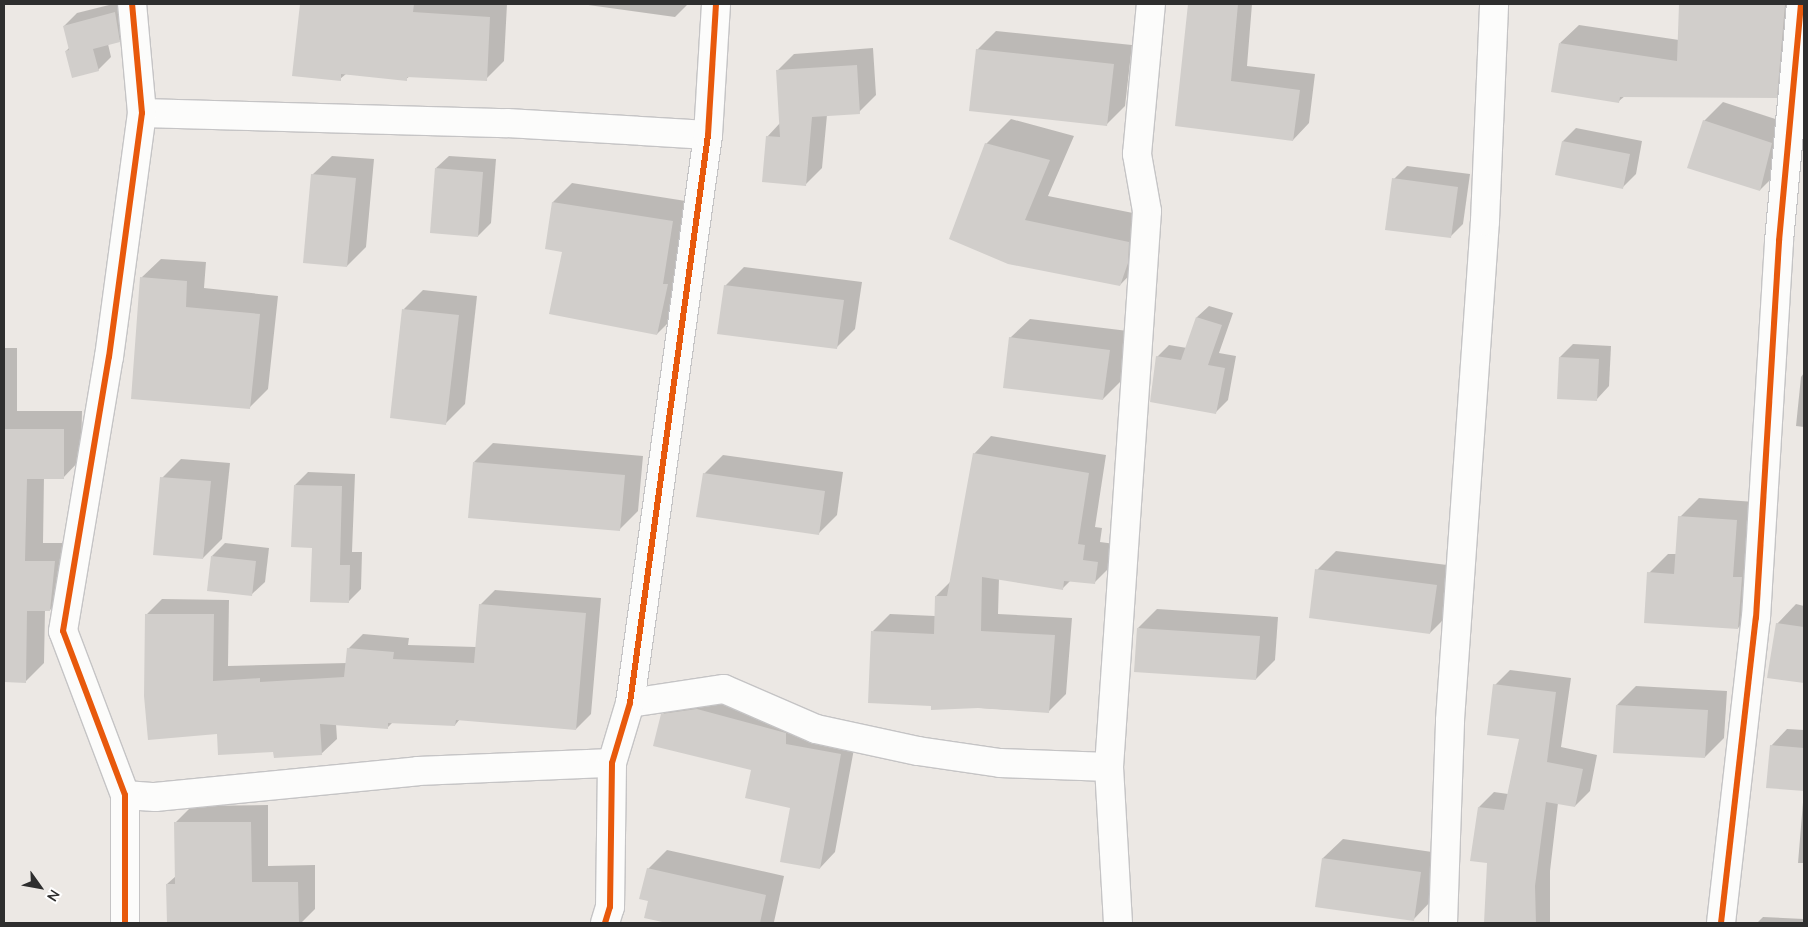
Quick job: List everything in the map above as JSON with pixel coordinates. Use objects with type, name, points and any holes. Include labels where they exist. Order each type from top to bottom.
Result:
[{"type":"street","points":[[125,923],[125,795],[64,631],[109,357],[142,113],[132,4]]},
{"type":"street","points":[[605,923],[610,907],[612,763],[630,702],[708,135],[716,4]]},
{"type":"street","points":[[1118,923],[1109,768],[1147,211],[1137,154],[1150,4]]},
{"type":"street","points":[[1443,923],[1450,720],[1485,221],[1494,4]]},
{"type":"street","points":[[1720,923],[1756,618],[1779,241],[1801,4]]},
{"type":"street","points":[[142,113],[507,123],[708,135]]},
{"type":"street","points":[[630,702],[724,689],[816,729],[918,751],[1000,763],[1109,768]]},
{"type":"street","points":[[125,795],[155,797],[418,770],[612,763]]},
{"type":"building","points":[[300,4],[414,4],[413,12],[490,17],[487,81],[407,77],[407,81],[341,74],[341,81],[292,76]]},
{"type":"building","points":[[1188,4],[1238,4],[1231,81],[1300,90],[1293,141],[1175,126]]},
{"type":"building","points":[[1679,4],[1785,4],[1777,98],[1620,97],[1619,103],[1551,92],[1559,43],[1677,61]]},
{"type":"building","points":[[115,12],[120,42],[93,49],[99,71],[72,78],[65,51],[69,50],[63,26]]},
{"type":"building","points":[[976,49],[1114,64],[1107,126],[969,111]]},
{"type":"building","points":[[857,65],[860,114],[812,117],[806,186],[762,182],[766,136],[780,137],[776,70]]},
{"type":"building","points":[[1703,120],[1772,143],[1760,191],[1687,168]]},
{"type":"building","points":[[1562,141],[1630,154],[1623,189],[1555,175]]},
{"type":"building","points":[[985,143],[1050,160],[1025,220],[1129,242],[1128,263],[1120,286],[1008,264],[949,239]]},
{"type":"building","points":[[435,168],[483,172],[478,237],[430,233]]},
{"type":"building","points":[[311,174],[356,178],[347,267],[303,263]]},
{"type":"building","points":[[1392,178],[1458,187],[1451,238],[1385,230]]},
{"type":"building","points":[[552,202],[673,221],[663,284],[668,284],[657,335],[549,314],[562,252],[545,249]]},
{"type":"building","points":[[140,277],[187,281],[186,307],[260,314],[250,409],[131,399]]},
{"type":"building","points":[[724,285],[844,300],[837,349],[717,334]]},
{"type":"building","points":[[402,309],[459,315],[446,425],[390,418]]},
{"type":"building","points":[[1196,317],[1222,325],[1208,365],[1225,368],[1216,414],[1150,402],[1156,356],[1181,360]]},
{"type":"building","points":[[1009,337],[1110,350],[1103,400],[1003,388]]},
{"type":"building","points":[[1559,357],[1599,359],[1597,401],[1557,399]]},
{"type":"building","points":[[4,429],[64,429],[64,479],[27,479],[25,561],[55,561],[50,611],[27,611],[26,683],[4,682]]},
{"type":"building","points":[[973,453],[1089,473],[1078,544],[1085,545],[1083,560],[1098,562],[1095,584],[1064,581],[1063,590],[982,577],[981,631],[1055,635],[1049,713],[978,708],[931,710],[931,706],[868,703],[871,631],[934,634],[935,596],[947,596]]},
{"type":"building","points":[[473,462],[625,475],[620,531],[468,518]]},
{"type":"building","points":[[703,473],[825,491],[819,535],[696,517]]},
{"type":"building","points":[[160,477],[211,481],[203,559],[153,555]]},
{"type":"building","points":[[294,485],[342,486],[340,565],[350,565],[349,603],[310,602],[312,548],[291,547]]},
{"type":"building","points":[[1678,516],[1737,520],[1733,577],[1742,577],[1738,629],[1644,623],[1647,572],[1674,574]]},
{"type":"building","points":[[211,556],[256,561],[252,596],[207,591]]},
{"type":"building","points":[[1315,569],[1437,585],[1430,634],[1309,618]]},
{"type":"building","points":[[479,604],[586,613],[576,730],[456,720],[455,726],[388,723],[388,729],[320,724],[322,755],[274,758],[273,752],[218,755],[217,734],[148,740],[144,696],[145,614],[214,614],[213,681],[260,678],[260,682],[344,677],[347,648],[394,652],[393,659],[474,663]]},
{"type":"building","points":[[1776,623],[1804,627],[1804,683],[1767,678]]},
{"type":"building","points":[[1137,628],[1260,636],[1256,680],[1134,672]]},
{"type":"building","points":[[1493,684],[1556,692],[1547,762],[1583,769],[1575,807],[1546,802],[1535,886],[1536,923],[1484,923],[1487,863],[1470,861],[1478,807],[1504,810],[1519,739],[1487,735]]},
{"type":"building","points":[[1616,705],[1708,710],[1705,758],[1613,753]]},
{"type":"building","points":[[697,709],[786,733],[786,744],[841,754],[820,869],[780,862],[790,808],[745,798],[751,770],[653,746],[661,714]]},
{"type":"building","points":[[1770,745],[1804,748],[1804,791],[1766,788]]},
{"type":"building","points":[[174,822],[251,822],[252,882],[298,882],[299,923],[167,923],[166,884],[175,884]]},
{"type":"building","points":[[1322,858],[1421,872],[1414,921],[1315,907]]},
{"type":"building","points":[[647,868],[766,895],[760,923],[667,923],[644,918],[648,901],[639,899]]},
{"type":"cycle path","points":[[125,923],[125,795],[63,631],[109,357],[142,113],[132,4]]},
{"type":"cycle path","points":[[605,923],[610,907],[612,763],[630,703],[708,135],[716,4]]},
{"type":"cycle path","points":[[1721,923],[1756,618],[1779,241],[1801,4]]}]
